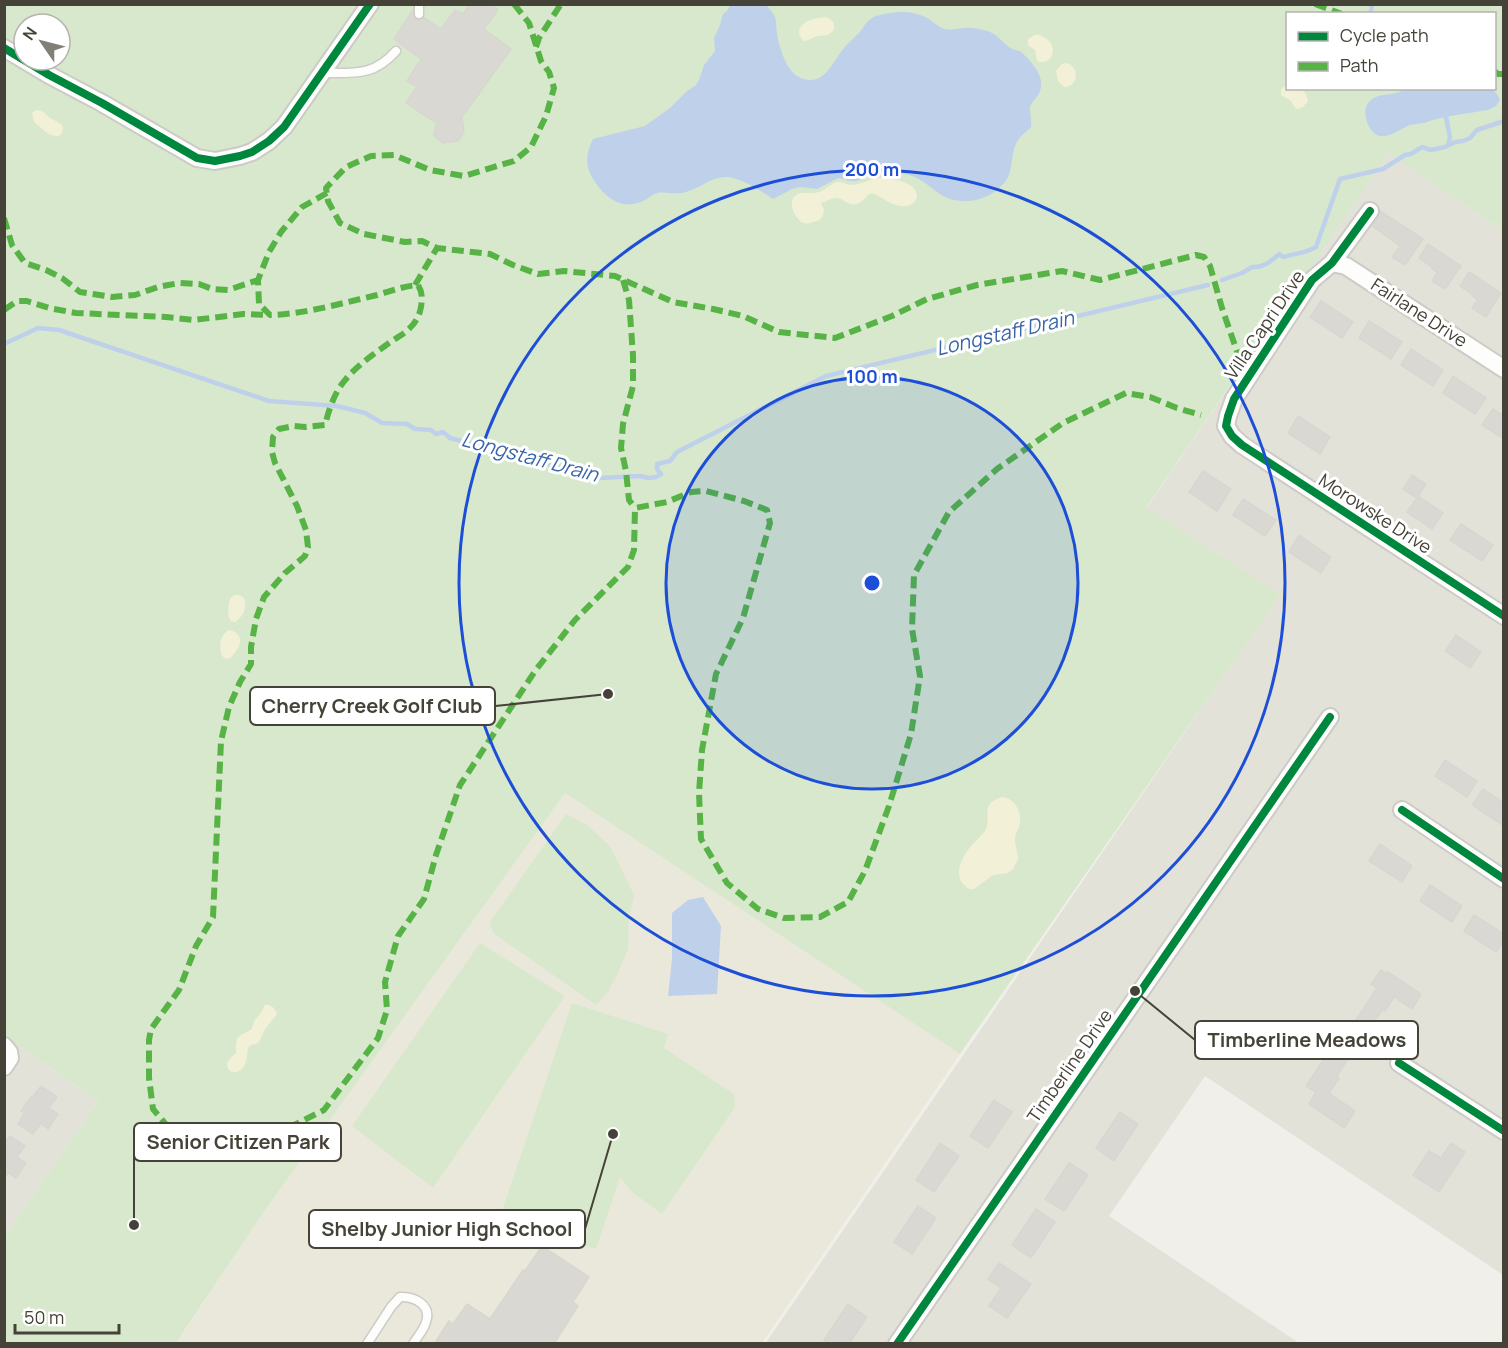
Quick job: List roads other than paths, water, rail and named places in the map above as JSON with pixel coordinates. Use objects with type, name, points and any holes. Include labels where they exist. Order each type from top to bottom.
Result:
[{"type":"street","points":[[4,48],[188,154],[215,161],[252,152],[276,135],[291,118],[370,4]]},
{"type":"street","name":"Villa Capri Drive","points":[[1232,436],[1226,426],[1234,399],[1312,280],[1332,263],[1370,211]]},
{"type":"street","name":"Fairlane Drive","points":[[1332,263],[1346,266],[1503,369]]},
{"type":"street","name":"Morowske Drive","points":[[1232,436],[1242,445],[1503,616]]},
{"type":"street","name":"Timberline Drive","points":[[897,1344],[1330,717]]},
{"type":"street","points":[[1402,810],[1503,879]]},
{"type":"street","points":[[1399,1063],[1503,1131]]},
{"type":"lane","points":[[419,4],[419,14]]},
{"type":"lane","points":[[323,73],[352,73],[374,69],[384,64],[396,51]]},
{"type":"lane","points":[[367,1344],[391,1307],[400,1297],[408,1296],[420,1301],[427,1311],[427,1322],[413,1344]]},
{"type":"water","points":[[765,4],[775,17],[779,45],[787,64],[794,74],[808,80],[815,80],[826,73],[844,48],[871,19],[894,12],[919,14],[945,29],[970,28],[987,31],[1011,48],[1020,51],[1036,69],[1041,85],[1030,108],[1031,127],[1016,144],[1007,179],[991,194],[966,201],[949,199],[918,178],[901,173],[880,173],[854,181],[838,178],[817,189],[800,187],[773,199],[745,182],[722,177],[685,192],[657,193],[637,203],[623,204],[611,199],[595,182],[589,171],[587,156],[593,139],[645,126],[671,107],[699,80],[704,65],[715,51],[714,38],[723,14],[730,5]]},
{"type":"water","points":[[1403,90],[1493,90],[1500,100],[1496,106],[1488,110],[1410,125],[1387,136],[1376,135],[1370,128],[1365,114],[1367,105],[1375,97]]},
{"type":"water","points":[[703,897],[721,926],[717,994],[668,996],[672,959],[672,913],[688,900]]},
{"type":"waterway","points":[[1371,12],[1372,4]]},
{"type":"waterway","points":[[1446,117],[1450,137],[1448,145]]},
{"type":"waterway","name":"Longstaff Drain","points":[[1222,280],[1252,267],[1263,265],[1279,254],[1284,257],[1316,247],[1340,179],[1383,169],[1422,147],[1431,150],[1463,141],[1470,138],[1477,130],[1504,121]]},
{"type":"waterway","name":"Longstaff Drain","points":[[4,344],[38,328],[59,330],[269,401],[337,406],[365,413],[382,423],[407,424],[415,429],[431,430],[436,434],[443,432],[450,438],[600,478],[640,476],[648,478],[661,474],[657,469],[657,464],[670,461],[677,452],[826,376],[1208,285]]},
{"type":"place","name":"Cherry Creek Golf Club","points":[[608,694]]},
{"type":"place","name":"Timberline Meadows","points":[[1135,991]]},
{"type":"place","name":"Shelby Junior High School","points":[[613,1134]]},
{"type":"place","name":"Senior Citizen Park","points":[[134,1225]]}]
